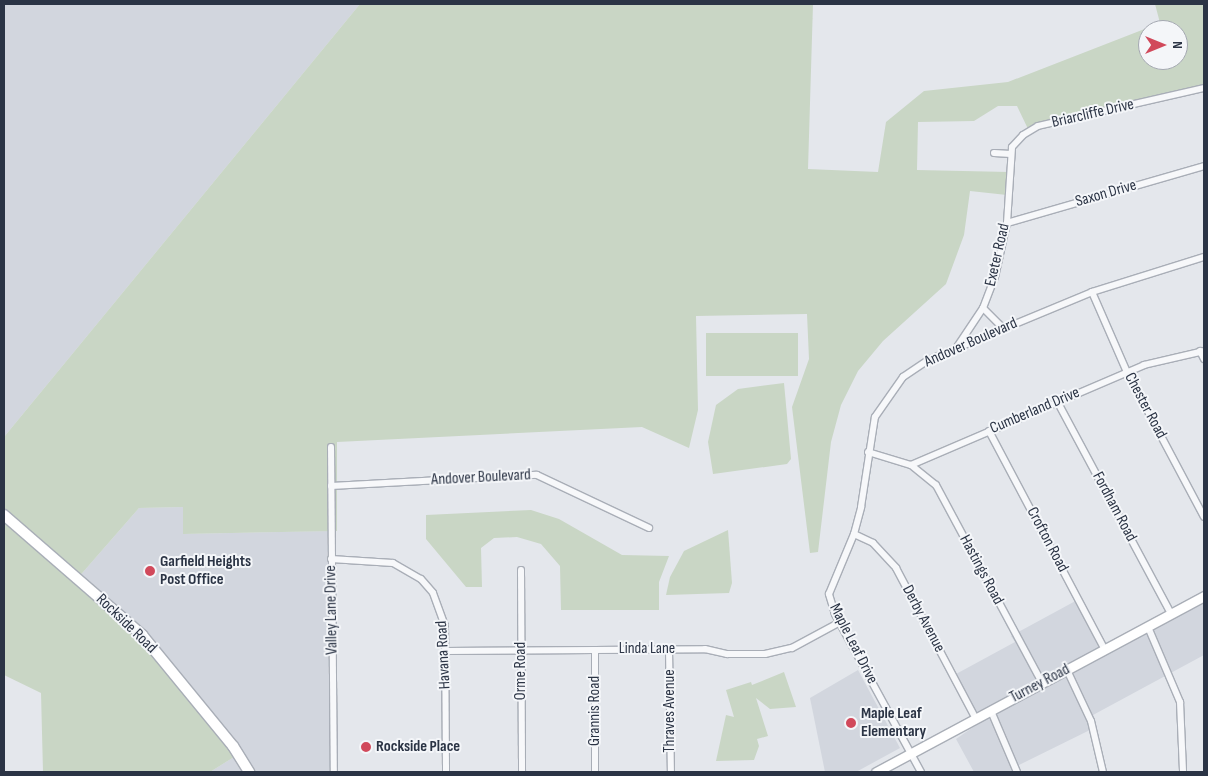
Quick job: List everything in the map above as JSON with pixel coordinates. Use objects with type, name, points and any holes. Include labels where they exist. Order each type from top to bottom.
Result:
[{"type":"main road","name":"Rockside Road","points":[[4,515],[142,635],[233,746],[249,772]]},
{"type":"main road","name":"Turney Road","points":[[876,772],[1204,596]]},
{"type":"street","name":"Briarcliffe Drive","points":[[1010,154],[1012,147],[1023,135],[1038,126],[1204,88]]},
{"type":"street","points":[[994,153],[1010,154]]},
{"type":"street","name":"Exeter Road","points":[[957,347],[983,308],[995,277],[1007,223],[1010,154]]},
{"type":"street","name":"Saxon Drive","points":[[1007,223],[1204,166]]},
{"type":"street","name":"Andover Boulevard","points":[[829,594],[854,534],[875,418],[903,377],[928,360],[1092,292],[1204,257]]},
{"type":"street","name":"Chester Road","points":[[1092,292],[1127,372],[1204,517]]},
{"type":"street","points":[[983,308],[1002,328]]},
{"type":"street","points":[[1202,351],[1204,359]]},
{"type":"street","name":"Cumberland Drive","points":[[912,465],[1127,372],[1172,356],[1202,351]]},
{"type":"street","name":"Fordham Road","points":[[1058,401],[1171,614]]},
{"type":"street","name":"Crofton Road","points":[[989,431],[1105,650]]},
{"type":"street","name":"Valley Lane Drive","points":[[331,448],[334,772]]},
{"type":"street","points":[[868,452],[912,465]]},
{"type":"street","name":"Hastings Road","points":[[912,465],[936,485],[1042,683]]},
{"type":"street","name":"Andover Boulevard","points":[[331,486],[537,475],[648,528]]},
{"type":"street","name":"Derby Avenue","points":[[854,534],[873,543],[896,568],[976,719]]},
{"type":"street","name":"Havana Road","points":[[331,559],[394,563],[421,579],[440,608],[446,651],[446,772]]},
{"type":"street","name":"Orme Road","points":[[521,570],[522,772]]},
{"type":"street","name":"Maple Leaf Drive","points":[[829,594],[840,622],[921,772]]},
{"type":"street","name":"Linda Lane","points":[[446,651],[705,649],[727,654],[775,653],[792,648],[840,622]]},
{"type":"street","points":[[1148,627],[1180,702],[1183,772]]},
{"type":"street","name":"Thraves Avenue","points":[[670,649],[671,772]]},
{"type":"street","name":"Grannis Road","points":[[595,650],[595,772]]},
{"type":"street","points":[[1067,670],[1090,721],[1103,772]]},
{"type":"street","points":[[991,711],[1016,772]]},
{"type":"shaded area","points":[[4,4],[360,4],[4,437]]},
{"type":"shaded area","points":[[183,507],[183,534],[331,531],[336,772],[210,772],[234,757],[228,749],[232,746],[77,579],[139,508]]},
{"type":"shaded area","points":[[1204,592],[1204,655],[1093,715],[1096,727],[1019,765],[1019,772],[974,772],[956,739],[979,723],[956,674],[1015,642],[1011,636],[1081,598],[1107,645]]},
{"type":"shaded area","name":"Maple Leaf Elementary","points":[[858,670],[900,748],[856,772],[825,772],[810,698]]},
{"type":"green space","points":[[360,4],[813,4],[808,169],[878,172],[886,122],[924,91],[1008,82],[1138,32],[1138,70],[1188,70],[1188,20],[1159,20],[1155,4],[1204,4],[1204,88],[1029,131],[1017,106],[998,106],[974,121],[918,122],[917,170],[1009,172],[1007,195],[970,191],[964,235],[946,284],[883,341],[858,371],[841,405],[831,442],[818,552],[810,553],[792,407],[809,359],[807,314],[696,316],[698,410],[689,448],[642,427],[337,442],[337,531],[183,534],[183,507],[139,508],[77,579],[142,635],[182,684],[234,757],[210,772],[43,772],[41,693],[4,675],[4,437]]},
{"type":"green space","points":[[706,333],[798,333],[798,376],[706,376]]},
{"type":"green space","points":[[784,383],[791,459],[787,464],[713,474],[708,442],[716,405],[738,389]]},
{"type":"green space","points":[[531,510],[559,519],[622,555],[669,556],[659,582],[659,610],[561,610],[560,566],[541,544],[517,537],[494,538],[481,548],[482,587],[466,587],[426,539],[426,515]]},
{"type":"green space","points":[[728,530],[732,583],[729,593],[666,595],[670,577],[684,551]]},
{"type":"green space","points":[[784,672],[796,707],[770,709],[756,698],[768,736],[757,739],[759,746],[754,760],[716,761],[726,715],[734,717],[726,690],[751,682],[752,685]]},
{"type":"place","name":"Garfield Heights Post Office","points":[[150,571]]},
{"type":"place","name":"Maple Leaf Elementary","points":[[851,723]]},
{"type":"place","name":"Rockside Place","points":[[366,747]]}]
